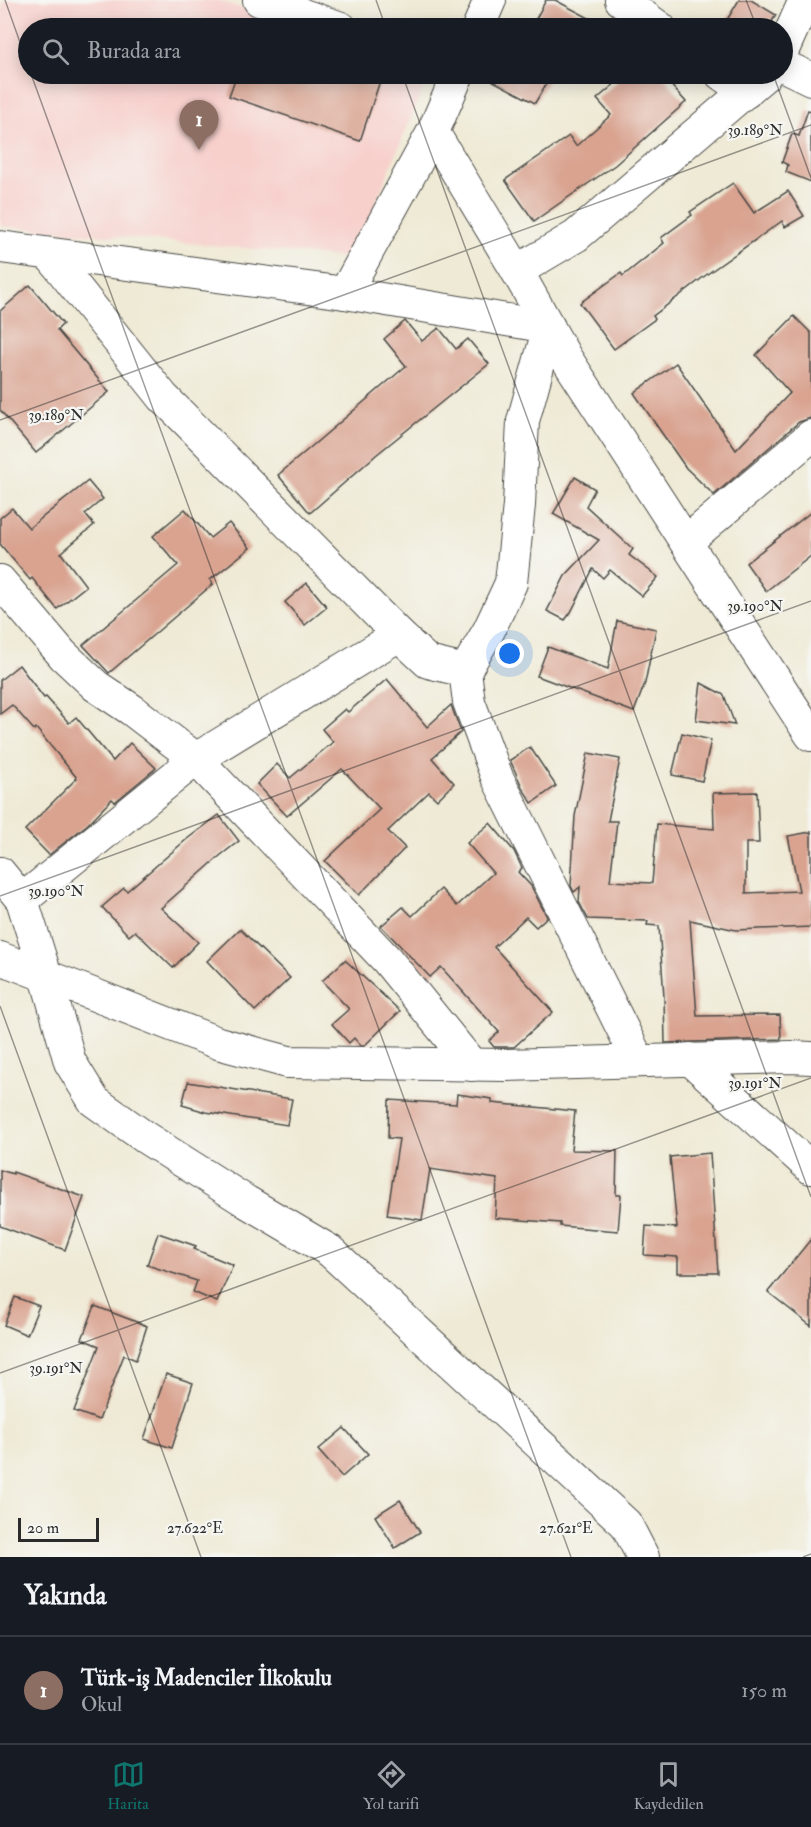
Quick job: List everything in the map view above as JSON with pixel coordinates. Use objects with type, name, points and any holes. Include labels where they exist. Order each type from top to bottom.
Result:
[{"type":"street","points":[[259,0],[312,18]]},
{"type":"street","points":[[482,18],[490,0]]},
{"type":"street","points":[[621,0],[646,18]]},
{"type":"street","points":[[793,28],[805,0]]},
{"type":"street","points":[[793,70],[811,79]]},
{"type":"street","points":[[345,293],[433,132],[454,84]]},
{"type":"street","points":[[517,271],[576,236],[755,84]]},
{"type":"street","points":[[433,132],[517,271],[566,358],[811,734]]},
{"type":"street","points":[[0,247],[345,293],[549,327]]},
{"type":"street","points":[[49,254],[164,398],[399,635],[428,662],[465,671]]},
{"type":"street","points":[[549,327],[523,422],[519,506],[511,583],[489,630],[465,671],[469,702],[497,777],[638,1060]]},
{"type":"street","points":[[686,542],[811,435]]},
{"type":"street","points":[[0,581],[63,655],[96,686],[132,710],[196,759],[387,960],[472,1065]]},
{"type":"street","points":[[22,900],[196,759],[399,635]]},
{"type":"street","points":[[0,873],[22,900],[70,1062],[94,1101],[226,1190],[330,1251],[626,1524],[643,1557]]},
{"type":"street","points":[[0,958],[218,1043],[288,1062],[472,1065],[811,1058]]},
{"type":"street","points":[[690,1059],[811,1168]]},
{"type":"shaded area","points":[[5,0],[217,0],[271,18],[18,18],[18,84],[425,84],[353,258],[0,226],[0,14]]},
{"type":"building","points":[[546,0],[555,0],[589,18],[536,18]]},
{"type":"building","points":[[739,0],[751,0],[776,15],[774,18],[728,18]]},
{"type":"building","points":[[233,84],[379,84],[360,141],[229,96]]},
{"type":"building","points":[[499,84],[546,84],[535,103]]},
{"type":"building","points":[[614,84],[670,84],[686,102],[615,165],[534,221],[505,180],[569,136],[576,146],[611,115],[597,99]]},
{"type":"building","points":[[808,110],[811,111],[811,182],[786,172],[788,165],[782,162],[792,134],[799,136]]},
{"type":"building","points":[[733,183],[754,213],[788,191],[804,216],[785,227],[782,221],[710,272],[653,316],[655,319],[614,349],[580,303],[621,273],[623,276],[664,243],[661,238],[692,215],[690,212]]},
{"type":"building","points":[[30,285],[63,324],[57,330],[109,392],[36,453],[0,410],[0,311]]},
{"type":"building","points":[[794,316],[811,333],[811,418],[799,422],[714,495],[686,468],[634,393],[676,363],[736,450],[790,393],[756,355]]},
{"type":"building","points":[[405,321],[422,341],[439,328],[456,349],[468,339],[489,364],[376,455],[310,513],[278,475],[406,366],[384,339]]},
{"type":"building","points":[[575,477],[595,489],[586,506],[633,549],[629,555],[658,577],[642,596],[610,570],[603,578],[593,569],[565,620],[547,611],[565,576],[599,540],[553,514]]},
{"type":"building","points":[[88,481],[103,499],[85,514],[94,525],[61,553],[86,586],[57,609],[0,544],[0,518],[12,508],[29,528]]},
{"type":"building","points":[[185,509],[210,538],[229,523],[250,548],[210,580],[213,584],[109,673],[83,645],[178,565],[153,536]]},
{"type":"building","points":[[811,512],[811,556],[766,591],[746,563]]},
{"type":"building","points":[[307,583],[327,607],[305,625],[285,602]]},
{"type":"building","points":[[617,621],[656,629],[645,683],[634,712],[537,676],[548,647],[608,669]]},
{"type":"building","points":[[19,665],[44,698],[46,697],[69,723],[76,717],[113,761],[130,743],[156,768],[115,802],[112,799],[88,824],[49,855],[25,830],[77,778],[36,728],[34,730],[12,705],[0,714],[0,680]]},
{"type":"building","points":[[387,679],[427,727],[451,705],[461,732],[432,758],[454,783],[437,800],[429,792],[388,831],[405,848],[359,895],[325,861],[380,809],[342,769],[287,816],[257,784],[277,764],[290,778],[333,742],[322,729],[345,709],[348,712]]},
{"type":"building","points":[[701,683],[724,695],[735,725],[696,720]]},
{"type":"building","points":[[682,733],[711,740],[702,781],[672,775]]},
{"type":"building","points":[[530,747],[556,786],[532,803],[510,760]]},
{"type":"building","points":[[588,753],[620,759],[608,821],[617,821],[610,881],[652,883],[657,824],[714,829],[713,793],[757,792],[759,843],[746,843],[746,893],[799,891],[788,836],[811,832],[811,927],[736,930],[690,920],[697,1016],[780,1015],[781,1039],[665,1043],[659,926],[647,925],[648,921],[588,919],[579,902],[580,887],[574,892],[571,886],[575,816]]},
{"type":"building","points":[[219,815],[239,841],[161,908],[198,942],[173,968],[135,931],[129,936],[102,907],[124,888],[127,891],[187,839]]},
{"type":"building","points":[[490,823],[514,851],[522,868],[518,872],[531,886],[547,917],[536,927],[526,917],[494,947],[553,1012],[514,1047],[494,1047],[489,1041],[499,1032],[441,967],[430,977],[381,926],[403,907],[412,916],[441,889],[457,906],[493,873],[467,843]]},
{"type":"building","points":[[240,929],[290,978],[255,1011],[207,961]]},
{"type":"building","points":[[345,960],[400,1011],[365,1045],[360,1045],[354,1038],[349,1043],[332,1024],[349,1009],[322,981]]},
{"type":"building","points":[[188,1082],[292,1099],[287,1125],[206,1112],[182,1105]]},
{"type":"building","points":[[457,1094],[492,1099],[492,1103],[575,1111],[571,1150],[617,1151],[616,1195],[621,1195],[618,1231],[560,1226],[560,1223],[495,1218],[497,1179],[430,1169],[422,1220],[387,1215],[399,1139],[388,1138],[389,1100],[456,1104]]},
{"type":"building","points":[[710,1153],[718,1273],[678,1273],[678,1257],[644,1255],[646,1226],[677,1228],[670,1157]]},
{"type":"building","points":[[0,1170],[13,1174],[13,1172],[84,1197],[65,1250],[0,1226]]},
{"type":"building","points":[[158,1233],[196,1246],[194,1249],[233,1265],[217,1302],[193,1292],[197,1281],[147,1265]]},
{"type":"building","points":[[811,1239],[811,1326],[768,1292]]},
{"type":"building","points":[[15,1297],[39,1306],[27,1335],[4,1325]]},
{"type":"building","points":[[95,1306],[147,1326],[136,1360],[124,1355],[99,1420],[74,1411],[99,1346],[82,1339]]},
{"type":"building","points":[[166,1374],[193,1383],[172,1448],[144,1439]]},
{"type":"building","points":[[344,1428],[368,1454],[342,1477],[318,1450]]},
{"type":"building","points":[[400,1500],[420,1532],[395,1548],[375,1516]]},
{"type":"place","name":"Türk-iş Madenciler İlkokulu","points":[[199,150]]}]
